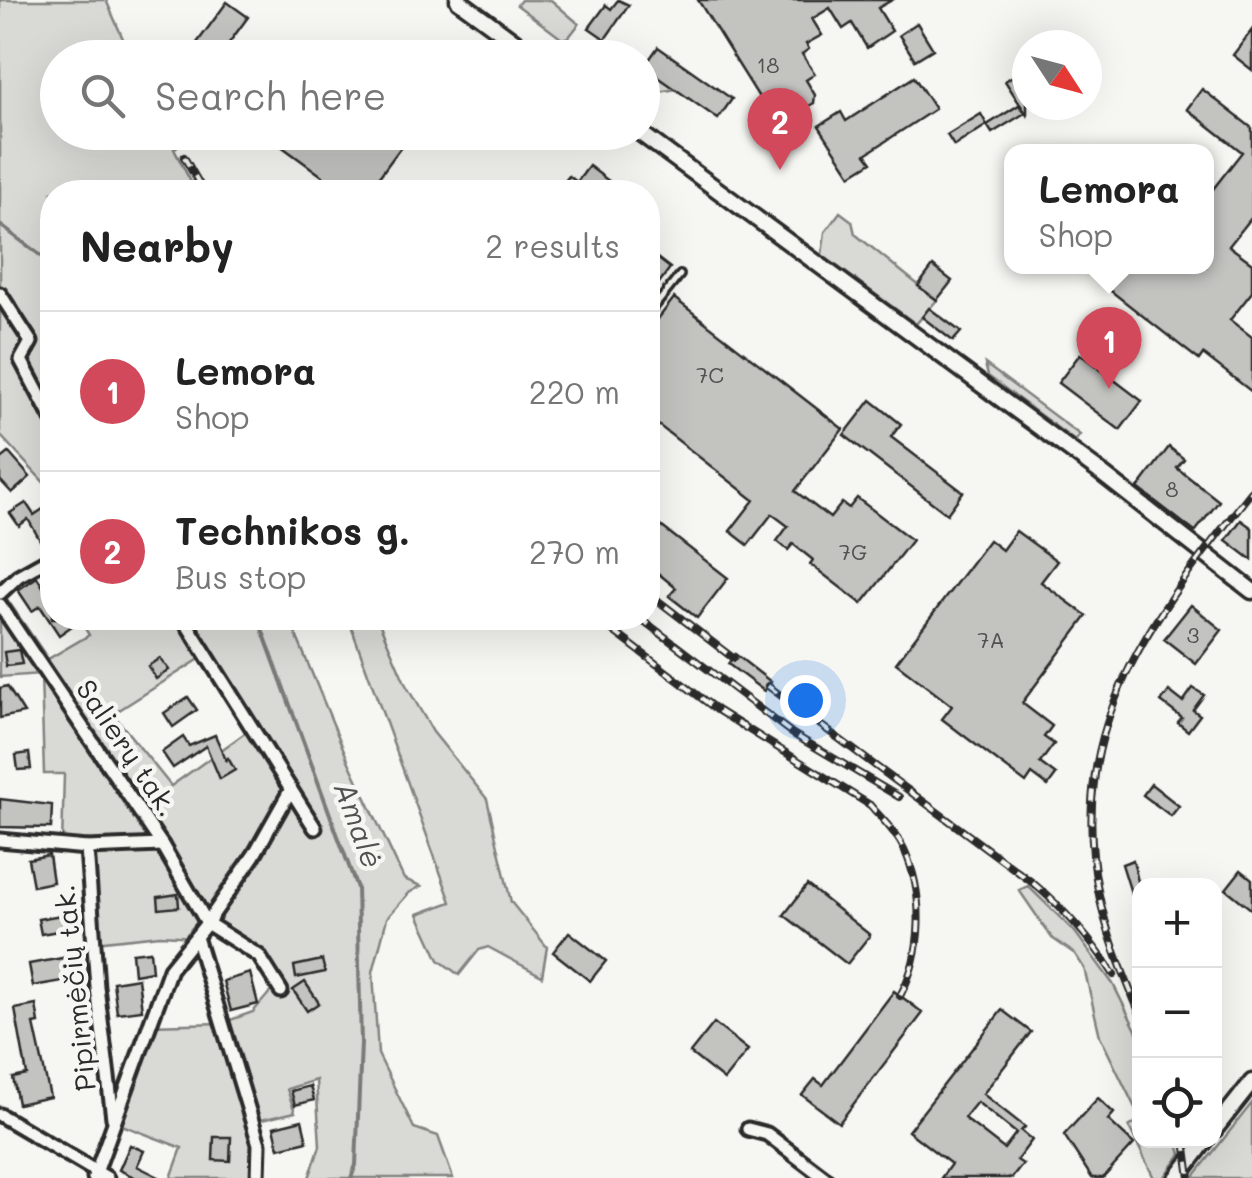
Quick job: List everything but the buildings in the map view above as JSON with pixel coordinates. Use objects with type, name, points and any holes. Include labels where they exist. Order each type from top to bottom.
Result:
[{"type":"street","points":[[458,0],[512,40]]},
{"type":"street","points":[[660,147],[1096,470],[1252,591]]},
{"type":"street","points":[[0,294],[31,342],[21,360],[40,396]]},
{"type":"street","points":[[0,592],[40,564]]},
{"type":"street","name":"Salierų tak.","points":[[0,605],[162,845],[207,923]]},
{"type":"street","points":[[189,630],[316,828]]},
{"type":"street","points":[[0,1116],[100,1176],[114,1122],[170,969],[254,855],[290,791]]},
{"type":"street","points":[[0,840],[87,848],[162,845]]},
{"type":"street","name":"Pipirmėčių tak.","points":[[87,848],[114,1122]]},
{"type":"street","points":[[207,923],[259,956],[281,990]]},
{"type":"street","points":[[196,937],[259,1144],[258,1178]]},
{"type":"street","points":[[1222,1120],[1252,1082]]},
{"type":"street","points":[[748,1129],[767,1134],[824,1178]]},
{"type":"street","points":[[1176,1178],[1200,1148]]},
{"type":"lane","points":[[660,300],[680,275]]},
{"type":"shaded area","points":[[0,0],[106,0],[124,40],[40,40],[40,150],[175,150],[190,180],[40,180],[40,478],[0,435]]},
{"type":"shaded area","points":[[521,0],[551,0],[579,24],[569,37],[562,39],[517,5]]},
{"type":"shaded area","points":[[660,78],[676,89],[660,92]]},
{"type":"shaded area","points":[[840,212],[852,221],[855,234],[937,300],[916,324],[822,255],[825,232]]},
{"type":"shaded area","points":[[985,364],[1080,435],[1075,441],[988,376]]},
{"type":"shaded area","points":[[0,596],[7,599],[48,659],[89,635],[86,630],[294,630],[348,760],[404,879],[421,886],[409,893],[387,918],[373,972],[378,1054],[414,1128],[438,1136],[453,1178],[309,1178],[320,1146],[316,1080],[287,1089],[295,1112],[253,1122],[258,1178],[171,1178],[182,1148],[114,1122],[150,1025],[222,1023],[253,1012],[277,984],[259,956],[207,923],[196,937],[160,935],[94,942],[87,849],[62,846],[64,774],[44,774],[41,674],[0,677]],"holes":[[[206,655],[252,728],[171,786],[113,714]]]},
{"type":"shaded area","points":[[352,630],[382,630],[406,685],[433,732],[487,799],[511,902],[547,947],[542,976],[488,947],[479,950],[459,975],[439,960],[418,914],[451,902]]},
{"type":"shaded area","points":[[1028,886],[1075,932],[1113,984],[1132,1022],[1132,1102],[1100,1036],[1084,968],[1075,954],[1052,938],[1019,890]]},
{"type":"shaded area","points":[[1252,1103],[1252,1178],[1196,1178],[1216,1148],[1222,1148],[1222,1141]]},
{"type":"shaded area","points":[[1139,1148],[1179,1148],[1181,1154],[1164,1178],[1154,1178]]},
{"type":"waterway","name":"Amalė","points":[[0,225],[40,255]]},
{"type":"waterway","name":"Amalė","points":[[262,630],[357,888],[361,1043],[356,1165],[351,1178]]},
{"type":"railway","points":[[184,157],[197,180]]},
{"type":"railway","points":[[1132,995],[1110,937],[1098,890],[1091,830],[1095,774],[1107,723],[1152,627],[1252,491]]},
{"type":"railway","points":[[660,602],[733,658]]},
{"type":"railway","points":[[612,630],[717,710],[870,805],[893,831],[911,867],[918,904],[917,943],[900,996]]},
{"type":"railway","points":[[656,630],[793,734],[899,797]]},
{"type":"railway","points":[[768,686],[1033,883],[1077,926],[1114,975]]},
{"type":"railway","points":[[1186,1148],[1190,1178]]},
{"type":"place","name":"Technikos g.","points":[[780,170]]},
{"type":"place","name":"Lemora","points":[[1109,389]]}]
